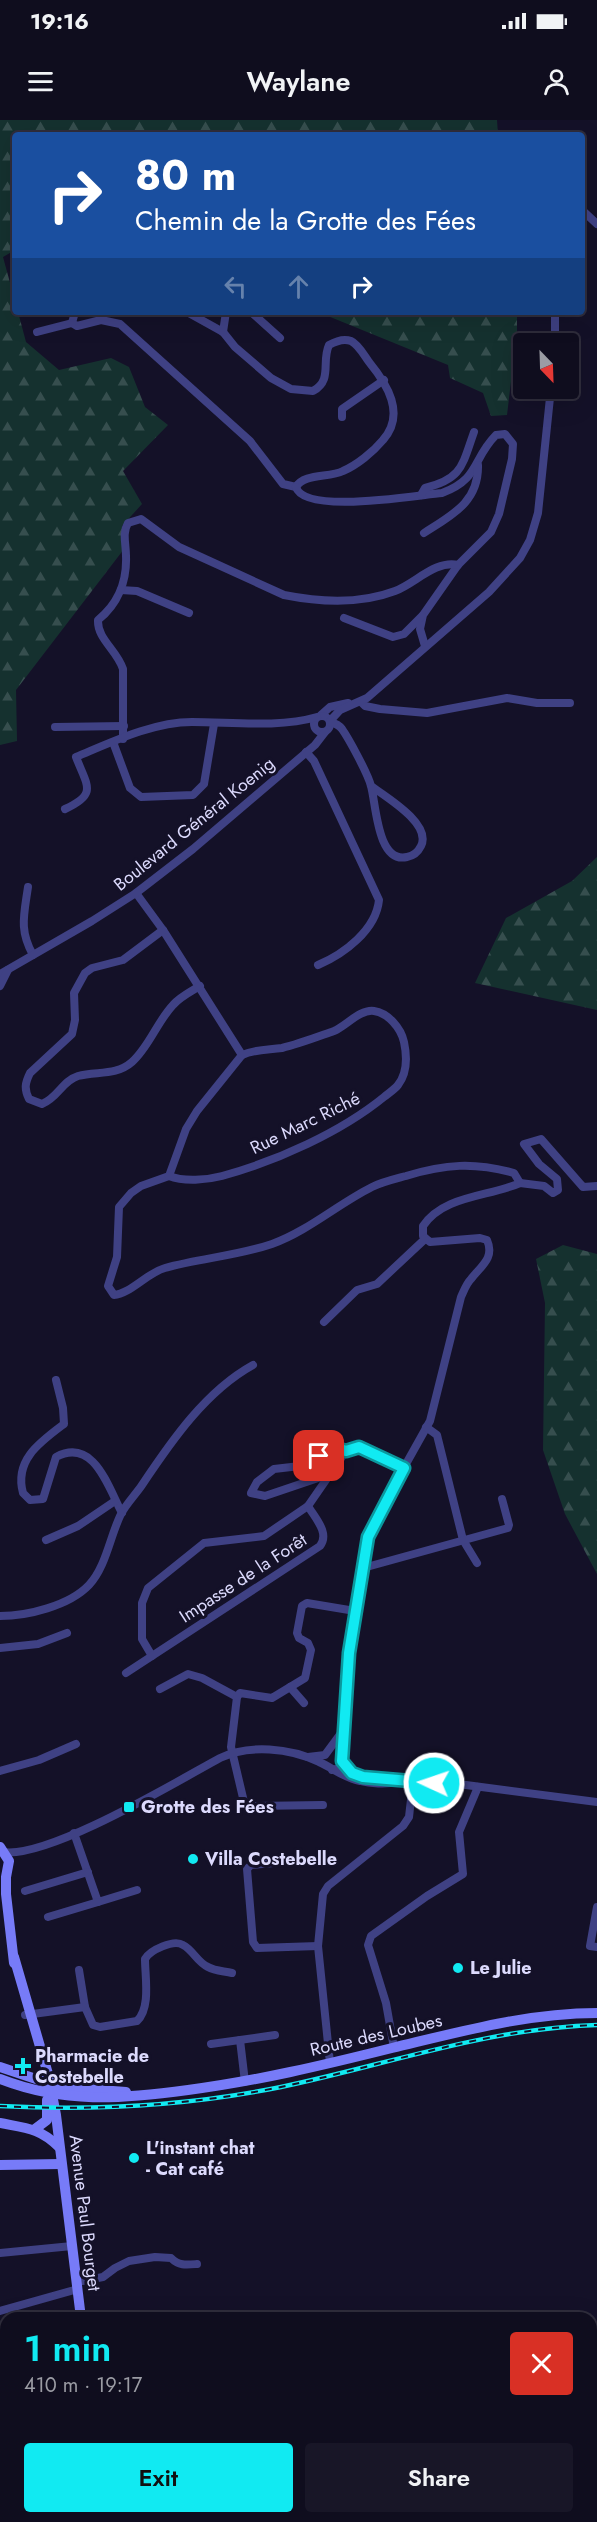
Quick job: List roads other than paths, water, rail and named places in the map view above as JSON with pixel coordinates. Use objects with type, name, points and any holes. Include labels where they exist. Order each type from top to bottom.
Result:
[{"type":"main road","points":[[1,1850],[7,1856],[6,1894],[16,1979],[48,2088]]},
{"type":"main road","points":[[0,1883],[6,1894]]},
{"type":"main road","name":"Route des Loubes","points":[[48,2088],[66,2097],[108,2099],[162,2094],[245,2082],[513,2020],[597,2013]]},
{"type":"main road","points":[[28,2015],[40,2068],[48,2088]]},
{"type":"main road","points":[[0,2067],[48,2088]]},
{"type":"main road","points":[[24,2076],[40,2068]]},
{"type":"main road","points":[[0,2079],[48,2088]]},
{"type":"main road","name":"Route des Loubes","points":[[48,2088],[162,2094]]},
{"type":"main road","name":"Avenue Paul Bourget","points":[[48,2088],[56,2113],[80,2312]]},
{"type":"main road","name":"Avenue Paul Bourget","points":[[35,2129],[44,2125],[48,2116],[48,2088]]},
{"type":"main road","name":"Avenue Paul Bourget","points":[[56,2113],[59,2101],[66,2097]]},
{"type":"main road","points":[[0,2123],[35,2129],[49,2137],[59,2147]]},
{"type":"main road","points":[[0,2165],[61,2164]]},
{"type":"street","points":[[585,213],[597,224]]},
{"type":"street","points":[[72,323],[74,315]]},
{"type":"street","points":[[192,315],[223,332],[246,358],[271,378],[291,389],[313,391],[323,383],[326,378],[326,352],[329,345],[345,339],[354,342],[384,380],[390,394],[394,415],[392,428],[383,441],[343,471],[303,480],[296,487]]},
{"type":"street","points":[[223,332],[226,315]]},
{"type":"street","points":[[254,315],[280,338]]},
{"type":"street","points":[[555,315],[555,333]]},
{"type":"street","points":[[37,332],[72,323],[77,326],[110,320],[120,324],[250,441],[283,484],[296,487]]},
{"type":"street","points":[[342,417],[342,409],[384,380]]},
{"type":"street","points":[[330,721],[336,713],[358,702],[509,572],[530,540],[538,513],[550,399]]},
{"type":"street","points":[[421,495],[425,488],[446,483],[458,472],[474,432]]},
{"type":"street","points":[[296,487],[300,495],[311,500],[334,503],[442,493],[459,487],[470,477],[496,435],[505,434],[513,444],[512,459],[499,514],[491,532],[458,566],[423,615],[404,634],[393,637],[344,618]]},
{"type":"street","points":[[424,533],[469,499],[478,482],[478,464]]},
{"type":"street","points":[[123,739],[123,669],[120,659],[100,635],[98,620],[108,612],[121,590],[126,559],[124,530],[128,523],[141,519],[179,547],[285,595],[298,598],[331,600],[374,597],[411,584],[437,567],[450,564],[458,566]]},
{"type":"street","points":[[121,590],[137,591],[189,613]]},
{"type":"street","points":[[423,615],[421,634],[425,646]]},
{"type":"street","points":[[321,730],[314,722],[319,716],[330,707],[346,703],[358,702],[380,709],[427,713],[507,698],[537,703],[570,703]]},
{"type":"street","points":[[65,809],[82,801],[88,794],[87,784],[76,757],[113,742],[162,726],[190,722],[214,724],[300,720],[319,716],[339,726],[345,735],[371,786],[374,809],[386,844],[394,856],[404,858],[414,855],[422,846],[423,837],[417,824],[371,786]]},
{"type":"street","points":[[300,720],[321,730],[340,731],[345,735]]},
{"type":"street","name":"Boulevard Général Koenig","points":[[0,974],[136,893],[193,849],[308,750],[330,721]]},
{"type":"street","points":[[113,742],[130,788],[141,797],[193,795],[204,784],[214,724]]},
{"type":"street","points":[[55,727],[124,726]]},
{"type":"street","points":[[308,750],[379,900],[378,909],[361,936],[339,956],[318,965]]},
{"type":"street","points":[[28,888],[22,928],[26,943],[33,955]]},
{"type":"street","points":[[136,893],[200,986],[242,1055],[197,1111],[186,1129],[169,1176],[141,1186],[131,1193],[119,1207],[117,1257],[108,1286],[114,1294],[125,1292],[147,1276],[165,1268],[231,1256],[274,1243],[372,1187],[425,1170],[448,1165],[475,1166],[514,1173],[520,1183]]},
{"type":"street","points":[[163,930],[123,960],[92,968],[85,973],[74,993],[75,1020],[72,1034],[30,1073],[25,1082],[25,1091],[29,1099],[42,1104],[55,1098],[61,1089],[78,1076],[109,1073],[130,1064],[172,1006],[200,986]]},
{"type":"street","points":[[0,986],[9,969]]},
{"type":"street","name":"Rue Marc Riché","points":[[169,1176],[179,1180],[220,1177],[274,1159],[361,1116],[399,1085],[408,1057],[403,1037],[394,1023],[386,1016],[373,1011],[364,1012],[336,1030],[280,1048],[253,1050],[242,1055]]},
{"type":"street","points":[[332,1770],[339,1768],[341,1759],[355,1611],[368,1537],[426,1427],[461,1297],[469,1281],[489,1258],[491,1248],[487,1240],[480,1238],[430,1242],[425,1239],[422,1232],[423,1226],[442,1210],[472,1196],[520,1183],[544,1186],[553,1193],[558,1190],[557,1179],[539,1164],[524,1144],[541,1138],[583,1187],[597,1186]]},
{"type":"street","points":[[324,1322],[357,1290],[377,1284],[425,1239]]},
{"type":"street","points":[[0,1616],[33,1613],[68,1599],[89,1585],[103,1560],[122,1513],[177,1435],[222,1386],[235,1375],[253,1365]]},
{"type":"street","points":[[56,1380],[63,1408],[64,1424],[25,1459],[21,1468],[23,1493],[30,1500],[43,1499],[56,1457],[66,1452],[75,1452],[95,1462],[122,1513]]},
{"type":"street","points":[[426,1427],[438,1438],[463,1540],[477,1563]]},
{"type":"street","points":[[332,1473],[265,1496],[255,1496],[251,1493],[257,1482],[274,1469],[300,1466],[334,1447],[346,1451],[359,1447],[404,1468]]},
{"type":"street","name":"Impasse de la Forêt","points":[[126,1673],[320,1546],[325,1540],[325,1534],[308,1506],[346,1451]]},
{"type":"street","points":[[363,1568],[508,1528],[502,1500]]},
{"type":"street","points":[[46,1540],[78,1526],[115,1501]]},
{"type":"street","points":[[152,1656],[142,1639],[142,1603],[148,1588],[204,1543],[264,1536],[308,1506]]},
{"type":"street","points":[[323,1805],[248,1806],[244,1802],[232,1752],[237,1697],[240,1693],[272,1698],[305,1678],[311,1650],[308,1643],[299,1638],[297,1633],[302,1606],[307,1603],[355,1611]]},
{"type":"street","points":[[0,1648],[38,1644],[67,1633]]},
{"type":"street","points":[[160,1689],[188,1674],[202,1678],[237,1697]]},
{"type":"street","points":[[290,1687],[304,1703]]},
{"type":"street","points":[[324,1764],[327,1753],[343,1731]]},
{"type":"street","points":[[0,1772],[39,1760],[76,1744]]},
{"type":"street","points":[[1,1850],[14,1853],[32,1849],[105,1820],[232,1752],[267,1749],[308,1757],[351,1779],[367,1783],[413,1782],[478,1787],[597,1802]]},
{"type":"street","points":[[308,1757],[337,1752],[352,1773],[363,1777],[402,1782]]},
{"type":"street","points":[[330,2063],[318,1946],[323,1894],[328,1886],[403,1826],[409,1817],[413,1782]]},
{"type":"street","points":[[394,2048],[386,2003],[368,1945],[371,1936],[427,1896],[463,1874],[459,1832],[478,1787]]},
{"type":"street","points":[[74,1833],[98,1902]]},
{"type":"street","points":[[5,1870],[32,1849]]},
{"type":"street","points":[[285,1862],[251,1865],[247,1869],[253,1942],[257,1948],[318,1946]]},
{"type":"street","points":[[25,1891],[88,1872]]},
{"type":"street","points":[[48,1917],[137,1890]]},
{"type":"street","points":[[597,1907],[590,1946],[597,1947]]},
{"type":"street","points":[[79,1970],[85,2007],[93,2025],[100,2027],[137,2021],[145,2010],[145,1959],[154,1949],[178,1943],[184,1945],[197,1960],[209,1968],[232,1973]]},
{"type":"street","points":[[28,2015],[85,2007]]},
{"type":"street","points":[[211,2044],[275,2035]]},
{"type":"street","points":[[240,2040],[245,2082]]},
{"type":"street","points":[[0,2253],[72,2246]]},
{"type":"street","points":[[0,2311],[103,2277],[129,2261],[155,2257],[171,2258],[183,2265],[197,2264]]},
{"type":"railway","points":[[0,2106],[71,2108],[141,2106],[211,2099],[281,2087],[477,2040],[517,2033],[597,2025]]},
{"type":"place","name":"Grotte des Fées","points":[[129,1807]]},
{"type":"place","name":"Villa Costebelle","points":[[193,1859]]},
{"type":"place","name":"Le Julie","points":[[458,1968]]},
{"type":"place","name":"Pharmacie de Costebelle","points":[[23,2066]]},
{"type":"place","name":"L'instant chat - Cat café","points":[[134,2158]]}]
